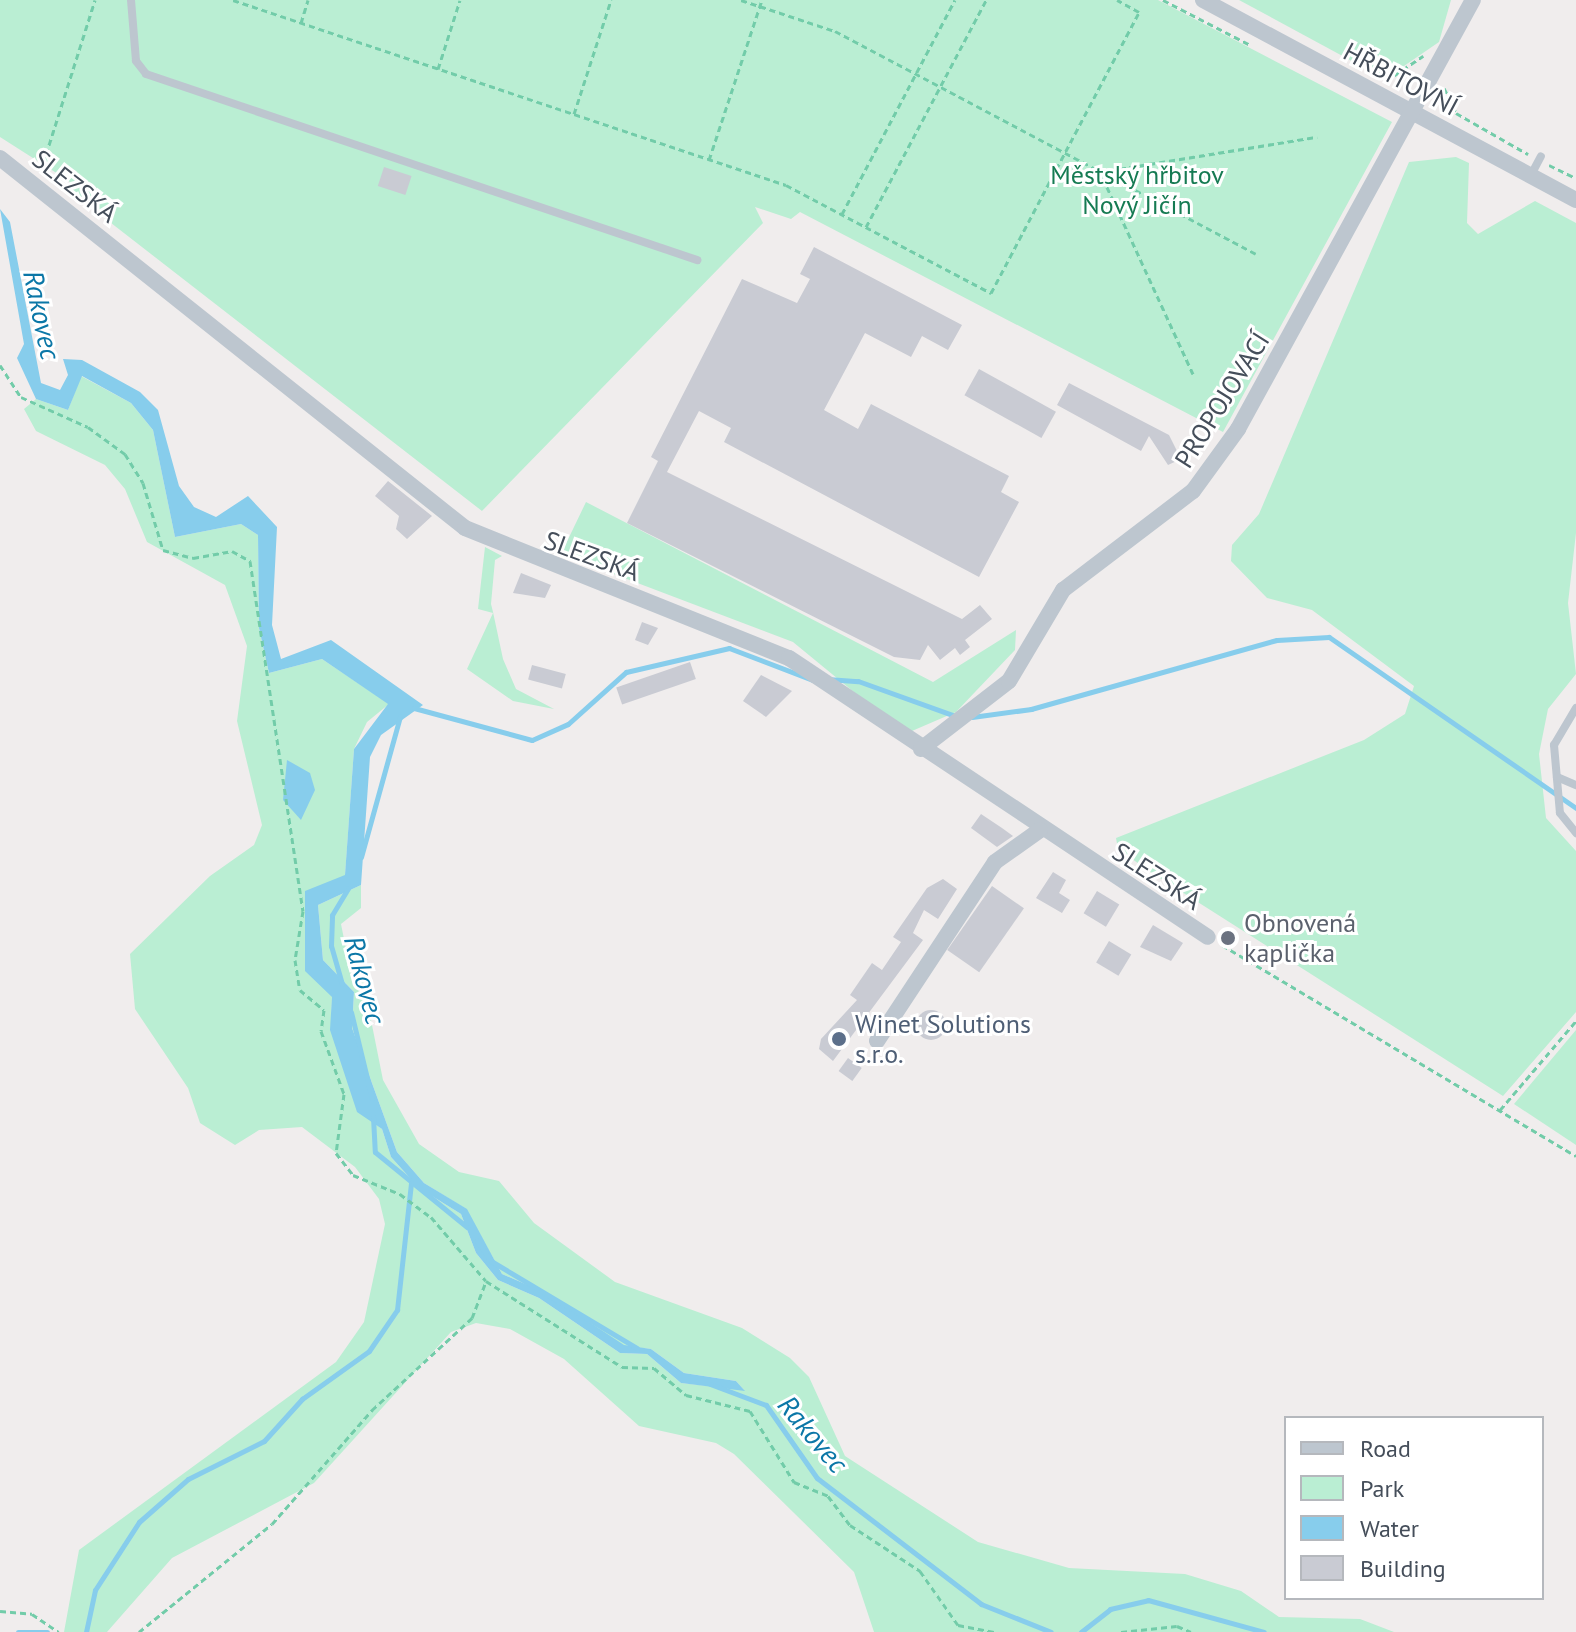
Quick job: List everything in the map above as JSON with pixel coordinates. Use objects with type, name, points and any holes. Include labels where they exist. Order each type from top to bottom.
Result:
[{"type":"street","name":"HŘBITOVNÍ","points":[[1203,0],[1414,113],[1537,164],[1576,200]]},
{"type":"street","name":"PROPOJOVACÍ","points":[[921,749],[1009,681],[1063,590],[1193,491],[1238,429],[1414,113],[1473,0]]},
{"type":"street","name":"SLEZSKÁ","points":[[7,158],[465,528],[505,550],[759,642],[1040,830],[1208,937]]},
{"type":"street","points":[[877,1041],[995,862],[1040,830]]},
{"type":"lane","points":[[131,0],[136,61],[146,74],[697,260]]},
{"type":"lane","points":[[1575,712],[1555,737],[1560,813],[1576,833]]},
{"type":"lane","points":[[1557,777],[1576,785]]},
{"type":"path","points":[[7,158],[43,164],[95,0]]},
{"type":"path","points":[[233,0],[786,185],[991,293],[1139,12],[1117,0]]},
{"type":"path","points":[[301,23],[308,0]]},
{"type":"path","points":[[438,69],[460,0]]},
{"type":"path","points":[[574,114],[611,0]]},
{"type":"path","points":[[741,0],[835,31],[1256,254]]},
{"type":"path","points":[[709,160],[762,0]]},
{"type":"path","points":[[842,214],[955,0]]},
{"type":"path","points":[[866,227],[986,0]]},
{"type":"path","points":[[1377,93],[1431,50]]},
{"type":"path","points":[[1447,79],[1445,98],[1456,113],[1537,164],[1576,178]]},
{"type":"path","points":[[1100,172],[1317,137]]},
{"type":"path","points":[[1100,172],[1193,374]]},
{"type":"path","points":[[0,365],[21,397],[88,427],[125,454],[143,483],[163,550],[193,558],[232,551],[250,561],[303,911],[295,960],[300,990],[324,1010],[321,1031],[344,1094],[336,1153],[353,1175],[400,1194],[454,1238],[486,1281],[622,1367],[654,1368],[686,1395],[750,1411],[794,1482],[828,1496],[850,1525],[920,1571],[958,1625],[995,1632]]},
{"type":"path","points":[[1208,937],[1576,1156]]},
{"type":"path","points":[[1500,1110],[1576,1021]]},
{"type":"path","points":[[139,1632],[272,1524],[372,1410],[472,1318],[486,1281]]},
{"type":"path","points":[[0,1611],[32,1614],[59,1632]]},
{"type":"path","points":[[1121,1632],[1177,1626],[1191,1632]]},
{"type":"green space","name":"Městský hřbitov Nový Jičín","points":[[0,0],[1158,0],[1392,122],[1223,432],[800,212],[791,219],[755,207],[763,223],[482,511],[75,195],[69,181],[0,137]]},
{"type":"green space","points":[[1239,0],[1451,0],[1439,42],[1385,79]]},
{"type":"green space","points":[[1456,157],[1469,163],[1467,223],[1478,234],[1535,201],[1576,223],[1576,533],[1568,603],[1576,674],[1548,709],[1539,754],[1546,818],[1576,851],[1576,1012],[1503,1096],[1149,871],[1118,849],[1116,838],[1364,740],[1405,714],[1414,686],[1312,610],[1267,598],[1231,561],[1232,545],[1259,514],[1409,162]]},
{"type":"green space","points":[[81,376],[131,403],[153,430],[175,537],[241,524],[258,535],[259,628],[269,673],[322,659],[389,704],[367,722],[354,749],[345,876],[305,892],[332,997],[331,1030],[366,1117],[382,1129],[391,1157],[419,1188],[461,1214],[476,1253],[498,1280],[539,1298],[620,1353],[647,1354],[681,1383],[744,1390],[736,1381],[684,1373],[651,1349],[624,1346],[544,1292],[502,1274],[466,1209],[424,1183],[397,1152],[352,1028],[354,992],[323,960],[318,905],[361,885],[361,908],[341,924],[346,949],[362,975],[383,1080],[419,1144],[459,1172],[499,1181],[534,1223],[615,1282],[742,1328],[790,1358],[809,1377],[845,1456],[978,1542],[1069,1568],[1185,1574],[1241,1591],[1279,1617],[1360,1619],[1394,1632],[874,1632],[854,1572],[734,1454],[716,1443],[639,1426],[564,1359],[510,1329],[476,1323],[451,1332],[314,1483],[172,1558],[107,1632],[64,1632],[79,1550],[336,1362],[364,1322],[385,1224],[379,1199],[355,1167],[302,1127],[259,1130],[235,1145],[200,1123],[188,1088],[135,1009],[130,954],[210,876],[254,845],[262,825],[237,721],[247,646],[225,585],[147,542],[125,489],[105,465],[36,431],[24,409],[36,399],[68,410]]},
{"type":"green space","points":[[586,502],[933,682],[1016,630],[1015,650],[956,712],[905,734],[793,642],[561,554]]},
{"type":"green space","points":[[485,547],[502,556],[495,560],[491,604],[493,612],[503,659],[516,689],[554,709],[513,701],[467,669],[493,613],[478,609]]},
{"type":"green space","points":[[1576,1030],[1576,1145],[1514,1104]]},
{"type":"water","points":[[0,209],[10,222],[41,383],[60,390],[68,375],[63,359],[82,360],[140,392],[158,410],[179,486],[194,507],[216,517],[248,496],[277,527],[272,625],[281,659],[331,640],[423,705],[381,735],[370,757],[361,885],[318,905],[323,960],[354,992],[352,1028],[397,1152],[424,1183],[467,1209],[502,1274],[544,1292],[624,1345],[651,1349],[684,1373],[736,1381],[745,1391],[681,1383],[647,1354],[620,1353],[539,1298],[498,1280],[476,1253],[461,1214],[419,1188],[391,1157],[382,1129],[357,1112],[330,1030],[332,997],[305,971],[305,891],[345,875],[354,749],[388,704],[322,659],[269,673],[259,628],[258,535],[241,524],[175,537],[153,430],[131,403],[82,376],[68,410],[36,399],[17,358],[24,344]]},
{"type":"water","points":[[287,760],[310,773],[315,790],[301,820],[283,800]]},
{"type":"building","points":[[384,167],[412,176],[405,195],[378,186]]},
{"type":"building","points":[[814,247],[962,325],[948,350],[922,336],[911,357],[865,333],[824,410],[858,429],[871,404],[1009,476],[1001,492],[1019,502],[979,577],[724,442],[731,428],[699,411],[667,472],[962,619],[980,605],[992,619],[965,640],[970,647],[960,655],[955,648],[940,660],[928,645],[920,660],[894,657],[627,523],[658,461],[651,457],[742,279],[797,303],[810,279],[800,274]]},
{"type":"building","points":[[979,369],[1056,412],[1041,438],[964,395]]},
{"type":"building","points":[[1069,383],[1169,435],[1181,459],[1168,465],[1149,436],[1141,451],[1057,405]]},
{"type":"building","points":[[388,481],[432,516],[407,539],[396,529],[399,516],[375,496]]},
{"type":"building","points":[[521,573],[551,585],[545,598],[513,593]]},
{"type":"building","points":[[642,622],[658,628],[648,645],[635,640]]},
{"type":"building","points":[[690,662],[696,679],[622,704],[616,687]]},
{"type":"building","points":[[532,665],[566,674],[562,689],[528,679]]},
{"type":"building","points":[[761,675],[792,691],[766,717],[743,701]]},
{"type":"building","points":[[981,814],[1013,836],[997,847],[971,828]]},
{"type":"building","points":[[1053,872],[1066,880],[1059,893],[1070,900],[1062,913],[1036,898]]},
{"type":"building","points":[[943,879],[957,889],[938,919],[924,910],[913,933],[923,940],[833,1061],[819,1049],[821,1039],[857,1000],[850,995],[872,963],[882,970],[901,942],[893,937],[927,888]]},
{"type":"building","points":[[992,886],[1024,908],[979,972],[947,950]]},
{"type":"building","points":[[1097,891],[1119,904],[1106,927],[1084,913]]},
{"type":"building","points":[[1153,925],[1183,943],[1171,961],[1140,947]]},
{"type":"building","points":[[1109,941],[1131,954],[1118,976],[1096,962]]},
{"type":"building","points":[[931,1010],[937,1011],[945,1019],[945,1031],[937,1039],[931,1040],[925,1039],[917,1031],[916,1025],[917,1019],[925,1011]]},
{"type":"building","points":[[848,1058],[862,1068],[852,1081],[839,1071]]},
{"type":"waterway","points":[[972,717],[1031,709],[1277,640],[1329,637],[1576,808]]},
{"type":"waterway","points":[[414,708],[532,740],[568,724],[626,672],[729,648],[818,682]]},
{"type":"waterway","points":[[827,679],[858,681],[958,717]]},
{"type":"waterway","name":"Rakovec","points":[[361,857],[400,716]]},
{"type":"waterway","name":"Rakovec","points":[[342,984],[331,946],[332,915],[348,888]]},
{"type":"waterway","name":"Rakovec","points":[[351,1012],[372,1099]]},
{"type":"waterway","name":"Rakovec","points":[[373,1117],[375,1152],[467,1227]]},
{"type":"waterway","points":[[86,1632],[95,1590],[139,1522],[188,1479],[264,1441],[302,1399],[369,1351],[397,1310],[411,1183]]},
{"type":"waterway","name":"Rakovec","points":[[477,1241],[491,1261],[637,1348]]},
{"type":"waterway","name":"Rakovec","points":[[710,1384],[766,1405],[817,1478],[981,1604],[1051,1632]]},
{"type":"waterway","name":"Rakovec","points":[[1081,1632],[1110,1609],[1148,1600],[1264,1632]]},
{"type":"waterway","points":[[18,1632],[47,1632]]},
{"type":"place","name":"Obnovená kaplička","points":[[1228,938]]},
{"type":"place","name":"Winet Solutions s.r.o.","points":[[839,1039]]}]
